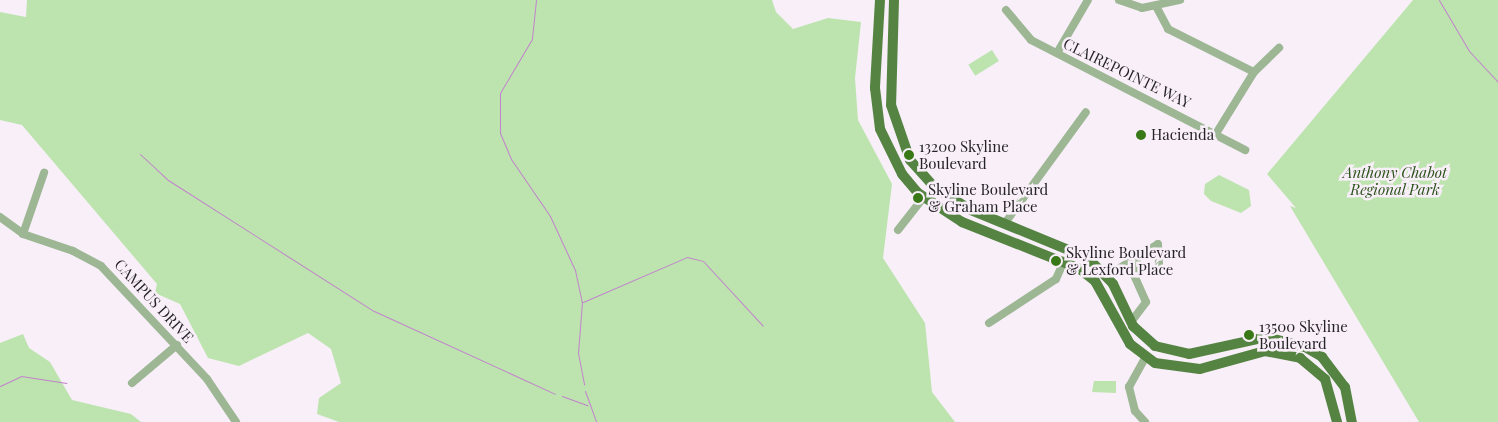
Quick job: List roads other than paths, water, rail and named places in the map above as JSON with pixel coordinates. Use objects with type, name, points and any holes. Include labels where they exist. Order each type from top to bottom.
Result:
[{"type":"main road","points":[[880,0],[875,88],[880,129],[902,174],[923,198],[962,222],[1064,261],[1095,281],[1123,333],[1145,358],[1188,370],[1249,353],[1283,352],[1300,358],[1321,375],[1332,393],[1337,422]]},
{"type":"main road","points":[[894,0],[891,104],[910,160],[935,188],[1005,223],[1079,252],[1108,276],[1131,322],[1143,337],[1172,352],[1189,354],[1267,337],[1305,347],[1330,367],[1345,388],[1352,422]]},
{"type":"main road","points":[[1321,375],[1330,367]]},
{"type":"street","points":[[1057,53],[1088,0]]},
{"type":"street","points":[[1119,0],[1157,8],[1180,0]]},
{"type":"street","points":[[1157,8],[1168,29],[1254,72]]},
{"type":"street","name":"CLAIREPOINTE WAY","points":[[1006,10],[1022,34],[1217,132],[1245,150]]},
{"type":"street","points":[[1217,132],[1254,72],[1279,48]]},
{"type":"street","points":[[1005,223],[1086,112]]},
{"type":"street","points":[[22,234],[44,173]]},
{"type":"street","points":[[898,230],[923,198]]},
{"type":"street","name":"CAMPUS DRIVE","points":[[0,217],[22,234],[73,250],[101,266],[177,345],[217,391],[236,422]]},
{"type":"street","points":[[1108,276],[1138,255],[1158,244],[1159,264]]},
{"type":"street","points":[[1131,322],[1146,302],[1134,275],[1138,255]]},
{"type":"street","points":[[989,323],[1056,279],[1064,261]]},
{"type":"street","points":[[132,383],[177,345]]},
{"type":"street","points":[[1145,358],[1129,387],[1135,411],[1145,422]]},
{"type":"waterway","points":[[536,0],[532,39],[500,93],[500,133],[511,159],[550,216],[575,270],[582,302],[578,353],[584,384]]},
{"type":"waterway","points":[[1439,0],[1469,51],[1498,82]]},
{"type":"waterway","points":[[140,154],[168,180],[374,311],[555,394]]},
{"type":"waterway","points":[[583,302],[687,257],[703,261],[763,326]]},
{"type":"waterway","points":[[0,386],[21,376],[66,383]]},
{"type":"waterway","points":[[585,391],[596,422]]},
{"type":"waterway","points":[[562,396],[587,405]]},
{"type":"place","name":"Hacienda","points":[[1141,135]]},
{"type":"place","name":"13200 Skyline Boulevard","points":[[909,155]]},
{"type":"place","name":"Skyline Boulevard & Graham Place","points":[[918,198]]},
{"type":"place","name":"Skyline Boulevard & Lexford Place","points":[[1056,261]]},
{"type":"place","name":"13500 Skyline Boulevard","points":[[1249,335]]},
{"type":"park label","name":"Anthony Chabot Regional Park","points":[[1395,180]]}]
